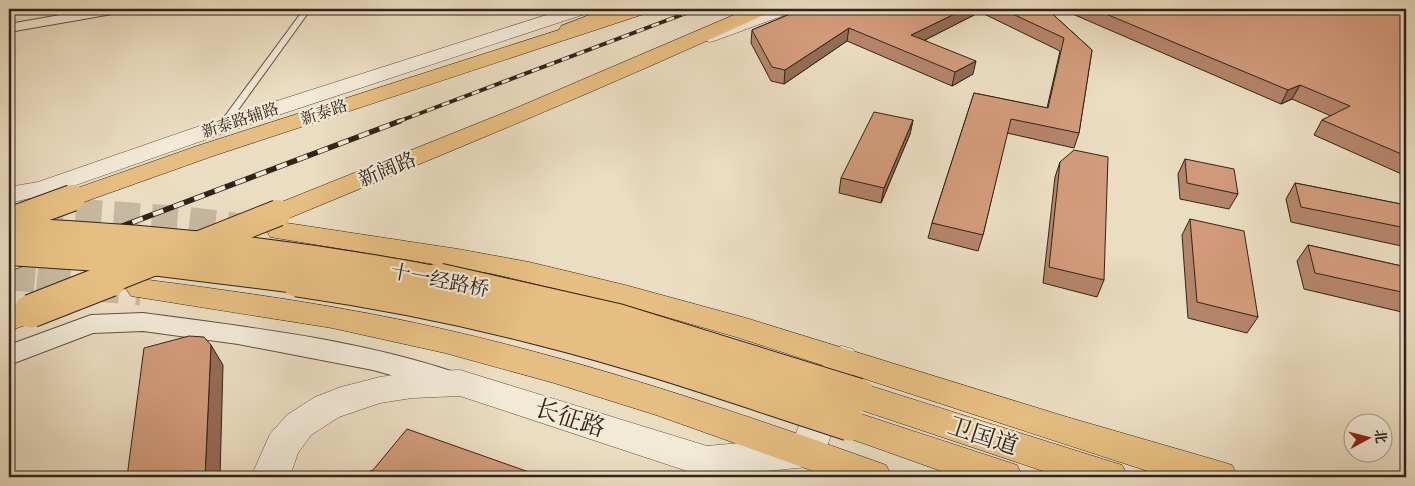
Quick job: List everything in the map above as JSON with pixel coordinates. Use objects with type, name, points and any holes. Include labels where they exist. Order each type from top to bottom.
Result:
[{"type":"main road","points":[[554,36],[620,9]]},
{"type":"main road","name":"新泰路","points":[[9,221],[205,151],[641,9]]},
{"type":"main road","name":"新阔路","points":[[20,315],[279,222],[762,9]]},
{"type":"main road","points":[[279,222],[562,279],[654,302],[842,358],[1045,425],[1218,477]]},
{"type":"main road","name":"十一经路桥","points":[[9,231],[125,237],[236,248],[334,260],[492,290],[619,321],[853,410]]},
{"type":"main road","name":"十一经路桥","points":[[9,252],[81,256],[205,267],[398,296],[544,329],[670,366],[853,410]]},
{"type":"main road","points":[[141,289],[240,302],[361,323],[444,341],[574,376],[807,452],[873,477]]},
{"type":"main road","name":"卫国道","points":[[853,410],[1004,477]]},
{"type":"main road","name":"卫国道","points":[[853,410],[1109,477]]},
{"type":"street","points":[[9,28],[118,9]]},
{"type":"street","name":"新泰路辅路","points":[[10,201],[222,126],[582,9]]},
{"type":"street","points":[[676,48],[784,9]]},
{"type":"street","points":[[9,355],[91,324],[143,322],[238,335],[363,358],[460,383]]},
{"type":"street","points":[[807,452],[842,358]]},
{"type":"street","name":"长征路","points":[[274,477],[273,470],[283,445],[299,425],[327,407],[380,390],[412,385],[460,383],[707,462],[807,452]]},
{"type":"lane","points":[[222,126],[307,9]]},
{"type":"building","points":[[802,9],[965,9],[911,35],[976,61],[955,72],[849,28],[785,70],[772,67],[752,30]]},
{"type":"building","points":[[1002,9],[1047,9],[1092,50],[1079,133],[1011,119],[983,235],[932,223],[974,93],[1048,108],[1064,38]]},
{"type":"building","points":[[1094,9],[1406,9],[1406,156],[1322,120],[1350,106],[1300,85],[1288,90]]},
{"type":"building","points":[[874,112],[913,120],[884,188],[841,178]]},
{"type":"building","points":[[1074,150],[1108,157],[1104,280],[1049,267],[1060,162]]},
{"type":"building","points":[[1185,159],[1234,169],[1238,194],[1187,183]]},
{"type":"building","points":[[1295,183],[1406,205],[1406,228],[1301,207]]},
{"type":"building","points":[[1190,219],[1244,231],[1258,317],[1197,302]]},
{"type":"building","points":[[1308,245],[1406,267],[1406,293],[1315,273]]},
{"type":"building","points":[[189,336],[204,337],[211,345],[205,477],[127,477],[144,348]]},
{"type":"building","points":[[407,429],[543,477],[354,477],[373,470]]},
{"type":"tunnel","points":[[38,209],[181,219],[254,228]]},
{"type":"tunnel","points":[[9,277],[51,281]]},
{"type":"tunnel","points":[[37,280],[141,289]]},
{"type":"railway","points":[[397,122],[697,9]]},
{"type":"railway","points":[[9,269],[400,121]]}]
